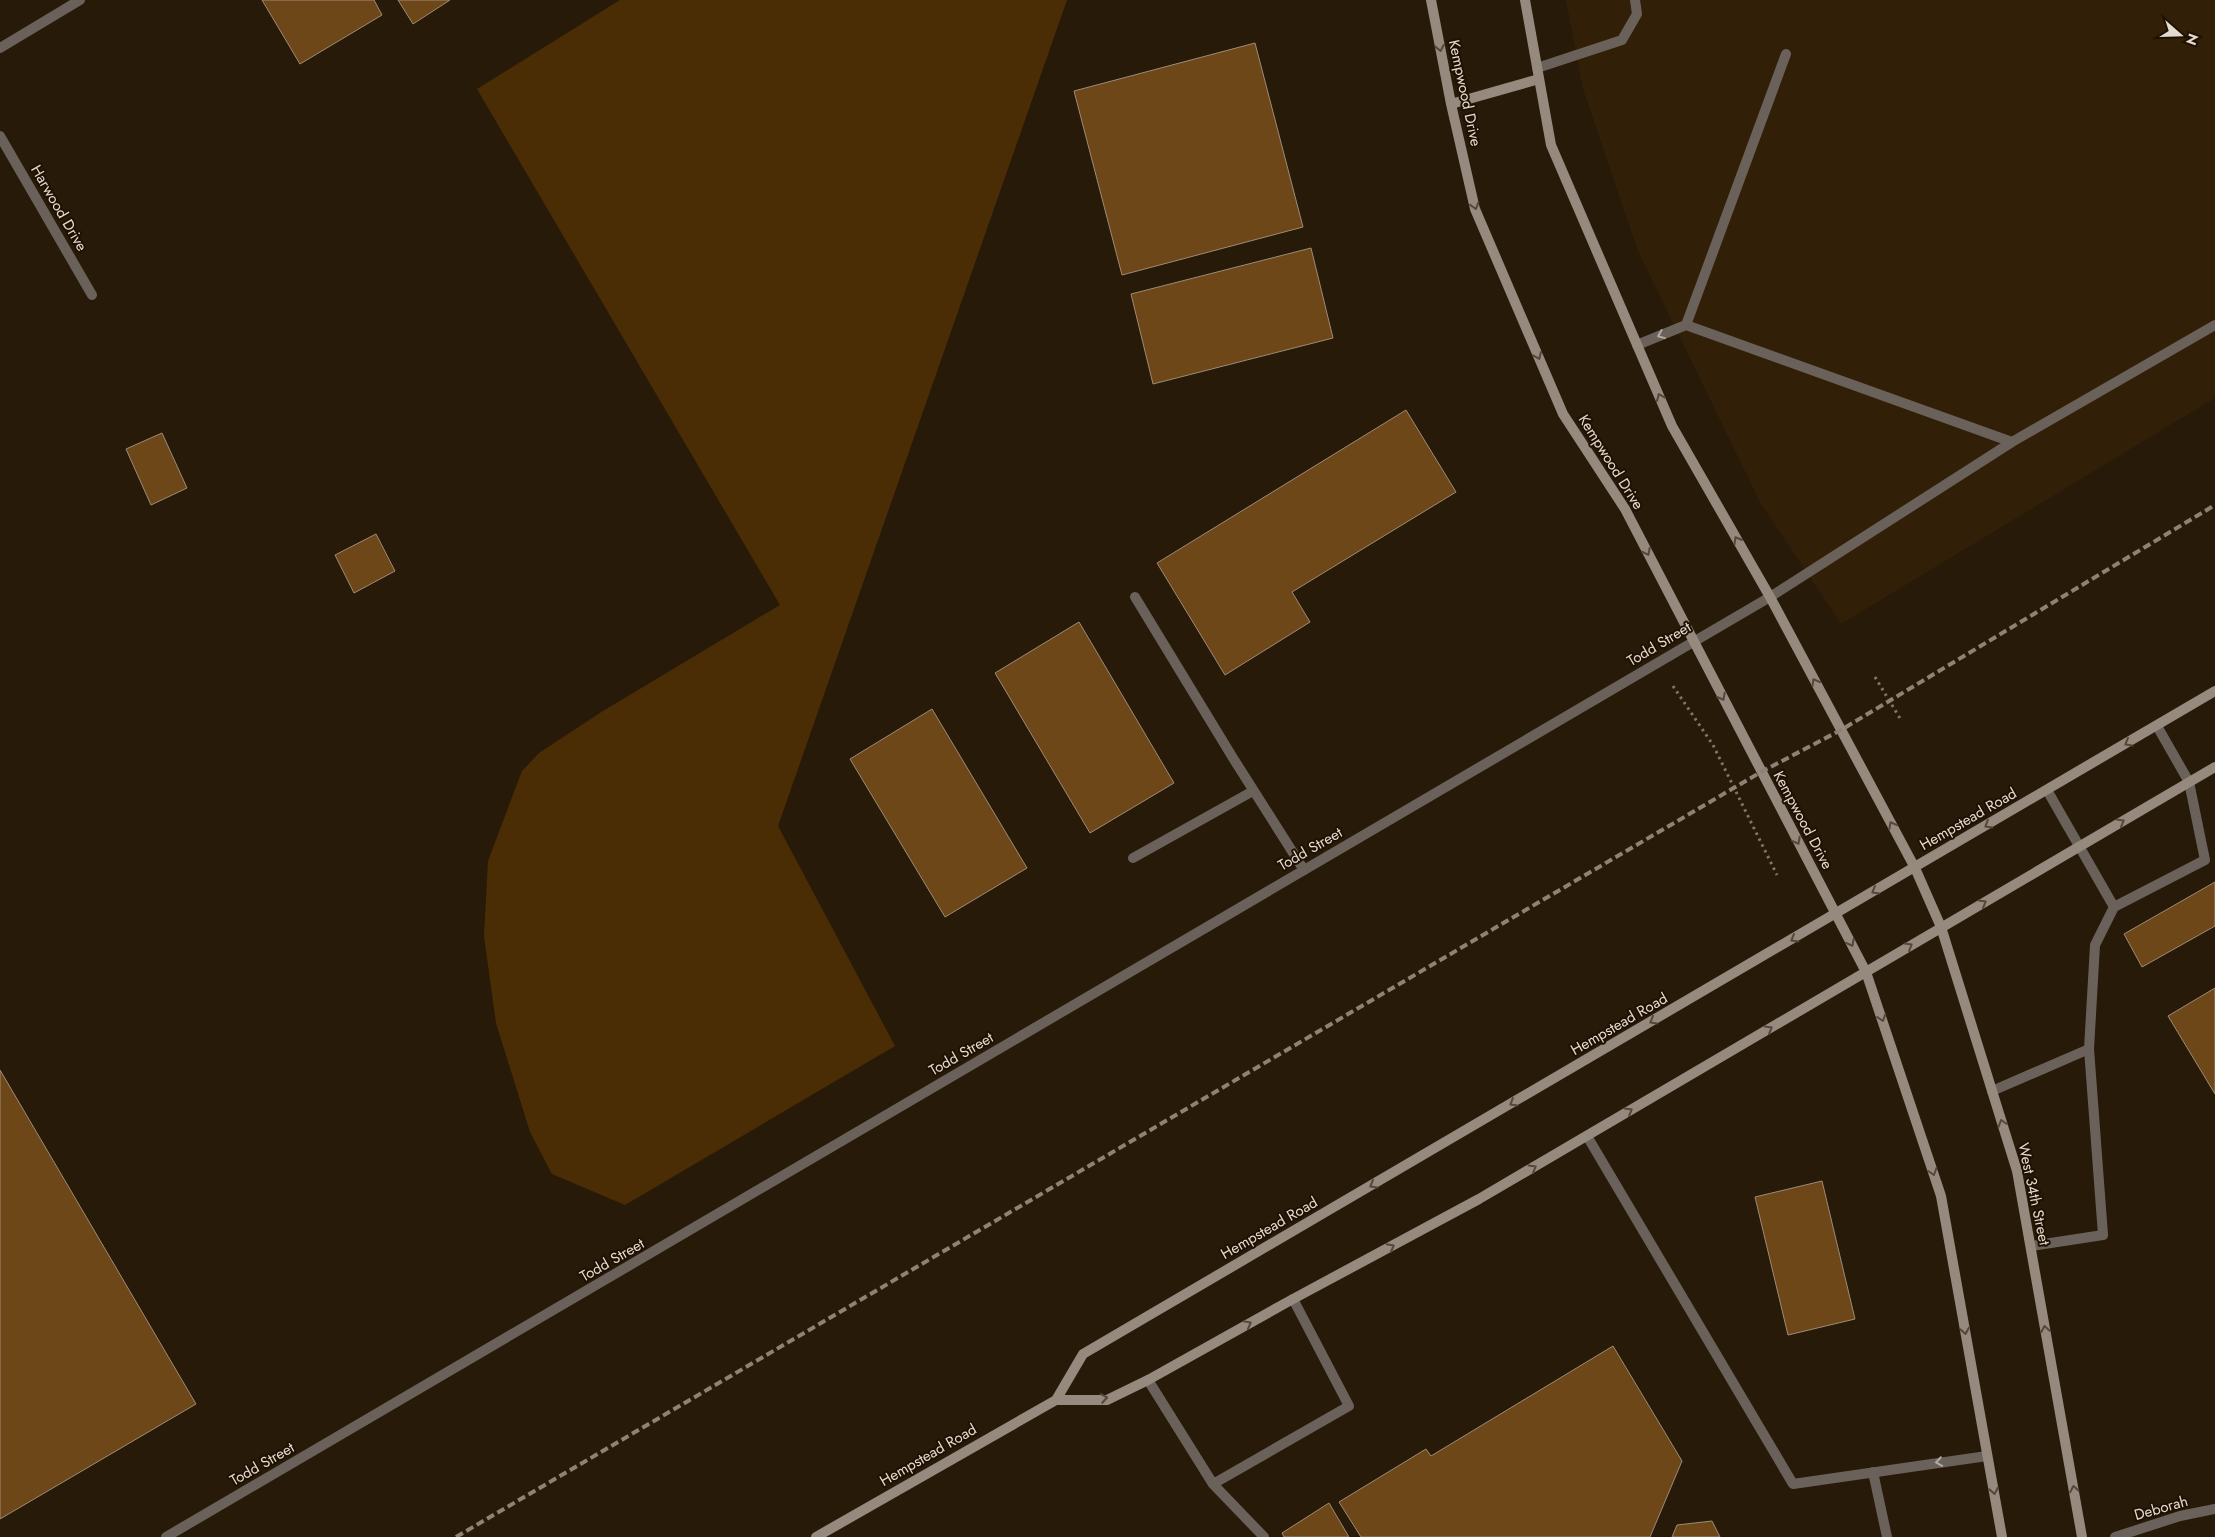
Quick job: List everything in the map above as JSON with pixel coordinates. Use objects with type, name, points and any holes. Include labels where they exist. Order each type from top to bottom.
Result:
[{"type":"main road","name":"Kempwood Drive","points":[[1431,0],[1451,104],[1475,209],[1563,414],[1625,509],[1692,642],[1836,914]]},
{"type":"main road","points":[[1525,0],[1551,145],[1672,426],[1770,597],[1915,868]]},
{"type":"main road","points":[[1451,104],[1539,79]]},
{"type":"main road","name":"Hempstead Road","points":[[1056,1400],[1083,1354],[2215,691]]},
{"type":"main road","name":"Hempstead Road","points":[[816,1537],[1056,1400],[1107,1400],[1148,1380],[1293,1299],[1479,1199],[2215,766]]},
{"type":"main road","name":"West 34th Street","points":[[1915,868],[1941,927],[2017,1171],[2082,1537]]},
{"type":"main road","points":[[1836,914],[1866,972],[1941,1196],[2002,1537]]},
{"type":"street","points":[[0,48],[80,0]]},
{"type":"street","points":[[1537,68],[1622,40],[1637,14],[1635,0]]},
{"type":"street","points":[[1686,325],[1786,54]]},
{"type":"street","name":"Harwood Drive","points":[[0,136],[92,296]]},
{"type":"street","points":[[1637,344],[1686,325],[2012,442]]},
{"type":"street","name":"Todd Street","points":[[166,1537],[1770,597],[2012,442],[2215,325]]},
{"type":"street","points":[[1135,597],[1253,791],[1304,870]]},
{"type":"street","points":[[2031,1246],[2103,1235],[2089,1049],[2095,945],[2114,907],[2205,860],[2189,782],[2157,726]]},
{"type":"street","points":[[2047,790],[2114,907]]},
{"type":"street","points":[[1134,858],[1253,791]]},
{"type":"street","points":[[1992,1090],[2089,1049]]},
{"type":"street","points":[[1587,1136],[1793,1484],[1987,1456]]},
{"type":"street","points":[[1213,1484],[1349,1406],[1293,1299]]},
{"type":"street","points":[[1148,1380],[1213,1484],[1264,1537]]},
{"type":"street","points":[[1874,1472],[1887,1537]]},
{"type":"street","name":"Deborah","points":[[2115,1537],[2180,1516],[2215,1509]]},
{"type":"path","points":[[1875,677],[1900,720]]},
{"type":"path","points":[[1672,683],[1713,745],[1777,875]]},
{"type":"shaded area","points":[[620,0],[1067,0],[778,826],[895,1046],[625,1205],[552,1174],[530,1132],[496,1023],[484,936],[488,861],[522,771],[539,753],[603,711],[780,605],[477,89]]},
{"type":"shaded area","points":[[1566,0],[2215,0],[2215,398],[1841,624],[1761,504],[1638,251],[1583,89]]},
{"type":"building","points":[[262,0],[374,0],[382,15],[300,64]]},
{"type":"building","points":[[398,0],[450,0],[413,24]]},
{"type":"building","points":[[1255,43],[1303,227],[1122,275],[1074,91]]},
{"type":"building","points":[[1311,248],[1333,338],[1153,384],[1131,294]]},
{"type":"building","points":[[1406,410],[1456,492],[1292,592],[1310,622],[1225,675],[1157,563]]},
{"type":"building","points":[[162,433],[187,488],[151,505],[126,449]]},
{"type":"building","points":[[376,534],[395,571],[354,593],[335,555]]},
{"type":"building","points":[[1079,622],[1174,783],[1090,833],[995,673]]},
{"type":"building","points":[[932,709],[1027,868],[945,917],[850,759]]},
{"type":"building","points":[[2215,882],[2215,926],[2142,967],[2124,934]]},
{"type":"building","points":[[2215,988],[2215,1094],[2168,1016]]},
{"type":"building","points":[[0,1070],[196,1404],[0,1519]]},
{"type":"building","points":[[1822,1181],[1855,1319],[1788,1335],[1755,1197]]},
{"type":"building","points":[[1613,1346],[1682,1461],[1650,1537],[1361,1537],[1339,1502],[1426,1449],[1431,1456]]},
{"type":"building","points":[[1329,1503],[1349,1537],[1284,1537],[1282,1533]]},
{"type":"building","points":[[1712,1521],[1720,1537],[1672,1537],[1677,1525]]},
{"type":"railway","points":[[456,1537],[1761,772],[1841,730],[2215,505]]}]
